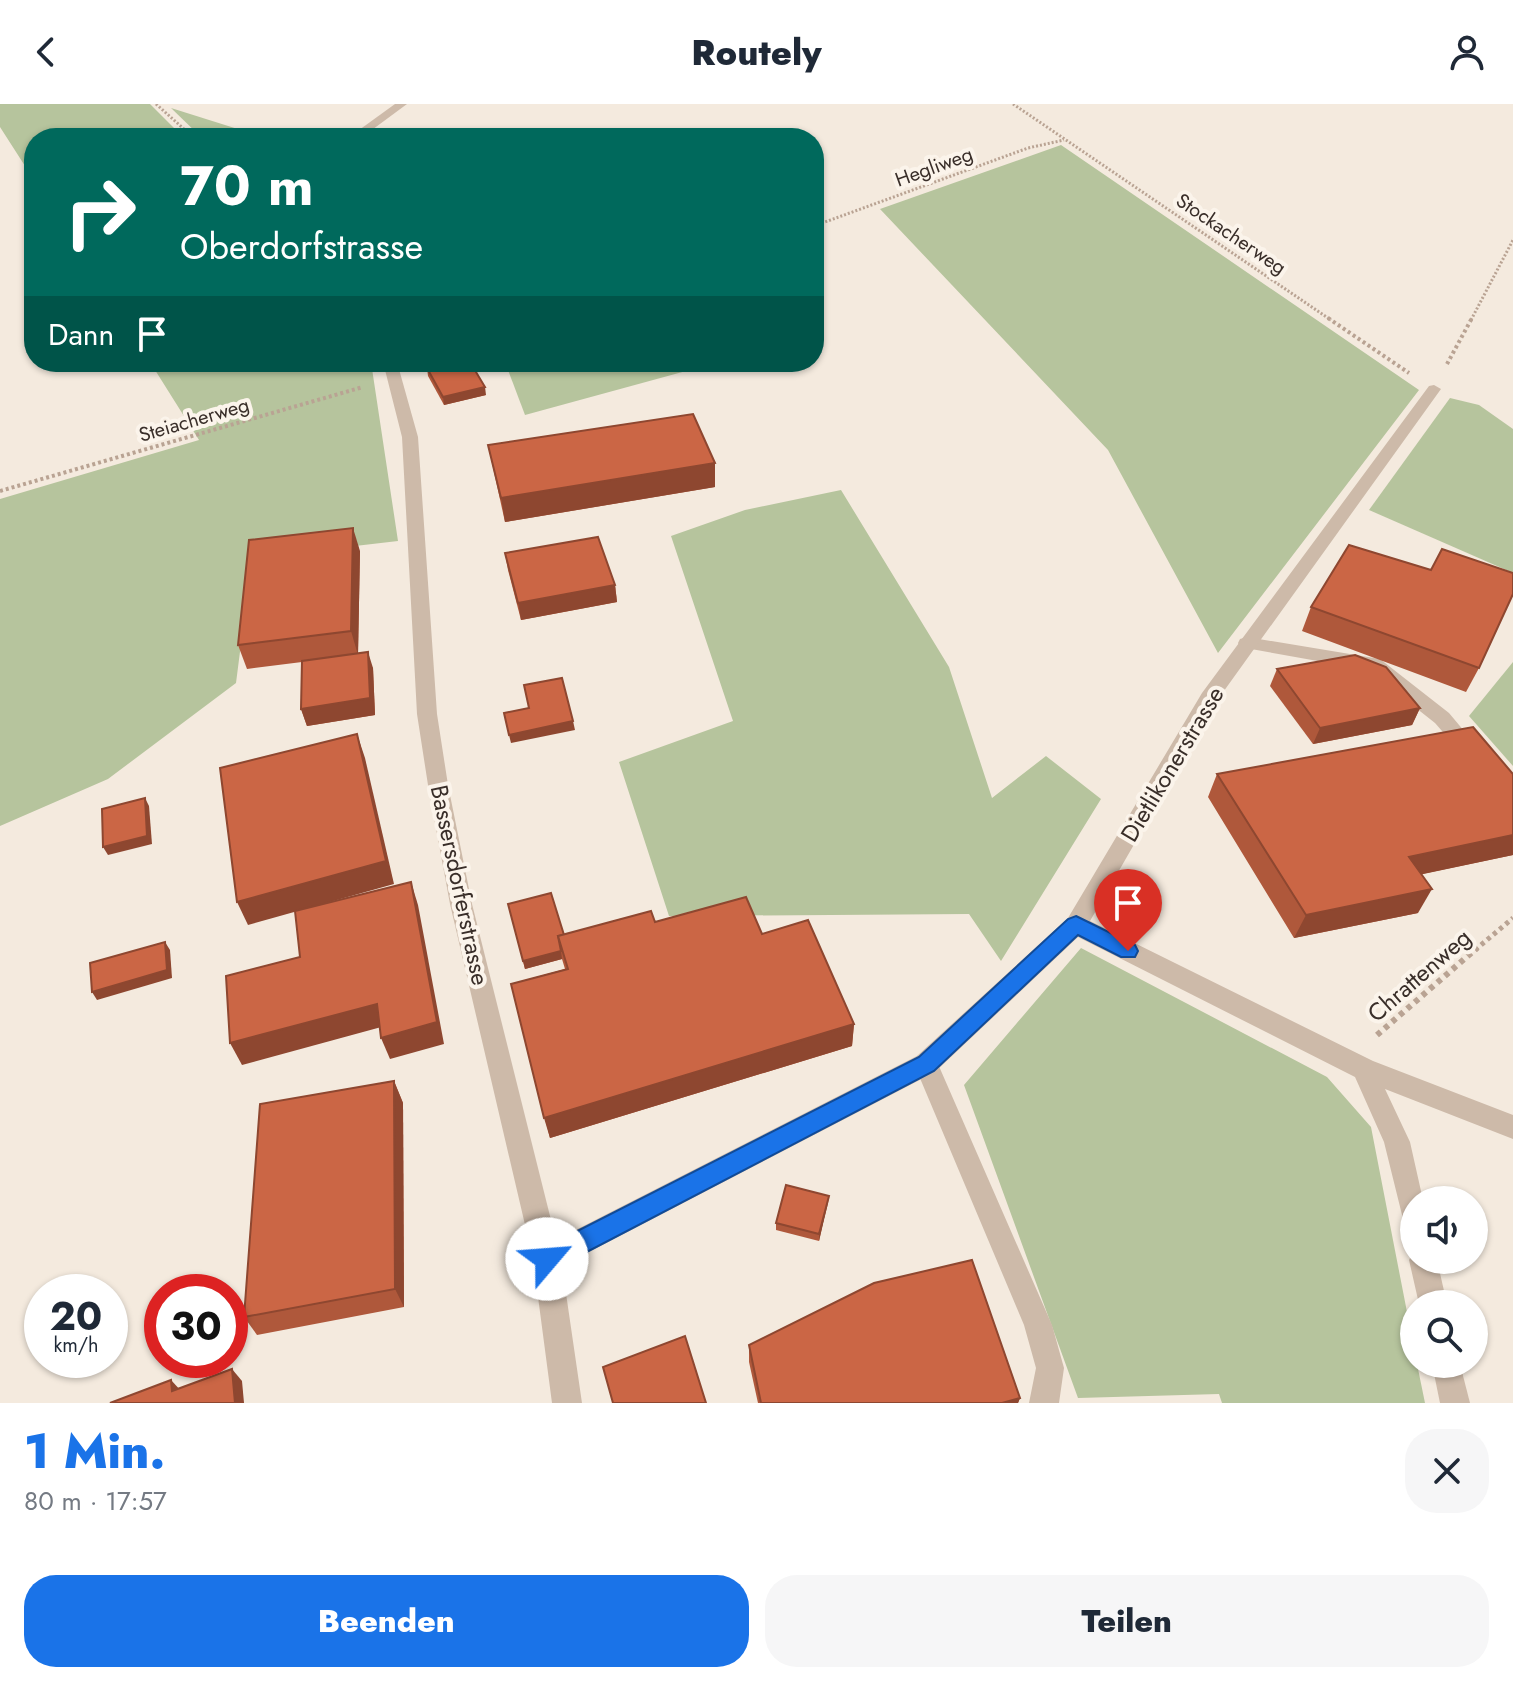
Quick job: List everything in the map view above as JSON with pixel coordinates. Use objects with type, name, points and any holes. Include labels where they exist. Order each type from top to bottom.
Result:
[{"type":"street","points":[[368,128],[402,104]]},
{"type":"street","name":"Bassersdorferstrasse","points":[[394,372],[410,437],[427,714],[438,785],[461,904],[547,1259],[567,1403]]},
{"type":"street","name":"Dietlikonerstrasse","points":[[547,1259],[926,1064],[1076,925],[1209,698],[1434,389]]},
{"type":"street","points":[[1247,643],[1373,664],[1442,718],[1482,763]]},
{"type":"street","points":[[1076,925],[1364,1069],[1513,1127]]},
{"type":"street","points":[[926,1064],[967,1152],[1038,1325],[1050,1368],[1044,1403]]},
{"type":"street","points":[[1364,1069],[1397,1142],[1407,1186]]},
{"type":"street","points":[[1449,1378],[1455,1403]]},
{"type":"path","points":[[156,104],[183,128]]},
{"type":"path","name":"Stockacherweg","points":[[1013,104],[1434,389]]},
{"type":"path","name":"Hegliweg","points":[[824,222],[1028,148],[1065,140]]},
{"type":"path","points":[[1434,389],[1513,240]]},
{"type":"path","name":"Steiacherweg","points":[[0,491],[387,372]]},
{"type":"path","name":"Chrattenweg","points":[[1364,1069],[1375,1037],[1405,1007],[1513,918]]},
{"type":"green space","points":[[0,104],[150,104],[174,128],[24,128],[24,164],[0,127]]},
{"type":"green space","points":[[171,108],[235,128],[192,128]]},
{"type":"green space","points":[[1061,145],[1419,390],[1218,653],[1108,450],[880,209]]},
{"type":"green space","points":[[156,372],[373,372],[398,541],[252,558],[236,683],[108,779],[0,826],[0,499],[199,440]]},
{"type":"green space","points":[[509,372],[682,372],[525,415]]},
{"type":"green space","points":[[1450,398],[1479,405],[1513,429],[1513,573],[1369,510]]},
{"type":"green space","points":[[841,490],[949,667],[992,798],[1046,756],[1101,799],[1001,961],[969,914],[669,916],[619,762],[733,721],[671,536],[745,510]]},
{"type":"green space","points":[[1513,662],[1513,766],[1469,716]]},
{"type":"green space","points":[[1081,948],[1327,1077],[1371,1127],[1403,1290],[1400,1290],[1400,1378],[1420,1378],[1425,1403],[1222,1403],[1219,1394],[1078,1398],[964,1085]]},
{"type":"building","points":[[429,372],[476,372],[485,387],[443,397]]},
{"type":"building","points":[[693,414],[715,463],[501,498],[488,445]]},
{"type":"building","points":[[353,528],[351,631],[238,645],[249,540]]},
{"type":"building","points":[[598,537],[615,585],[518,603],[505,553]]},
{"type":"building","points":[[1349,545],[1431,570],[1442,549],[1513,573],[1513,594],[1479,668],[1311,607]]},
{"type":"building","points":[[368,652],[370,698],[301,709],[302,661]]},
{"type":"building","points":[[1355,655],[1386,667],[1420,708],[1320,728],[1277,669]]},
{"type":"building","points":[[562,678],[573,721],[509,735],[504,713],[529,708],[524,685]]},
{"type":"building","points":[[1473,727],[1513,774],[1513,835],[1409,857],[1432,889],[1306,915],[1217,774]]},
{"type":"building","points":[[357,734],[386,861],[237,902],[220,768]]},
{"type":"building","points":[[145,798],[147,836],[103,847],[102,809]]},
{"type":"building","points":[[411,882],[437,1022],[381,1038],[377,1004],[230,1043],[226,976],[300,957],[295,911]]},
{"type":"building","points":[[551,893],[564,935],[558,936],[561,951],[523,961],[508,904]]},
{"type":"building","points":[[746,897],[762,934],[808,920],[854,1024],[544,1118],[511,984],[568,969],[558,936],[651,911],[655,922]]},
{"type":"building","points":[[165,942],[167,970],[92,992],[90,963]]},
{"type":"building","points":[[394,1081],[395,1289],[248,1316],[247,1274],[260,1104]]},
{"type":"building","points":[[786,1185],[829,1196],[819,1234],[776,1223]]},
{"type":"building","points":[[972,1260],[1020,1398],[1002,1403],[761,1403],[749,1345],[874,1283]]},
{"type":"building","points":[[685,1336],[706,1403],[613,1403],[603,1367]]},
{"type":"building","points":[[207,1378],[233,1378],[235,1403],[110,1403],[171,1380],[172,1391]]},
{"type":"route","points":[[547,1259],[926,1064],[1076,925],[1128,951]]}]
